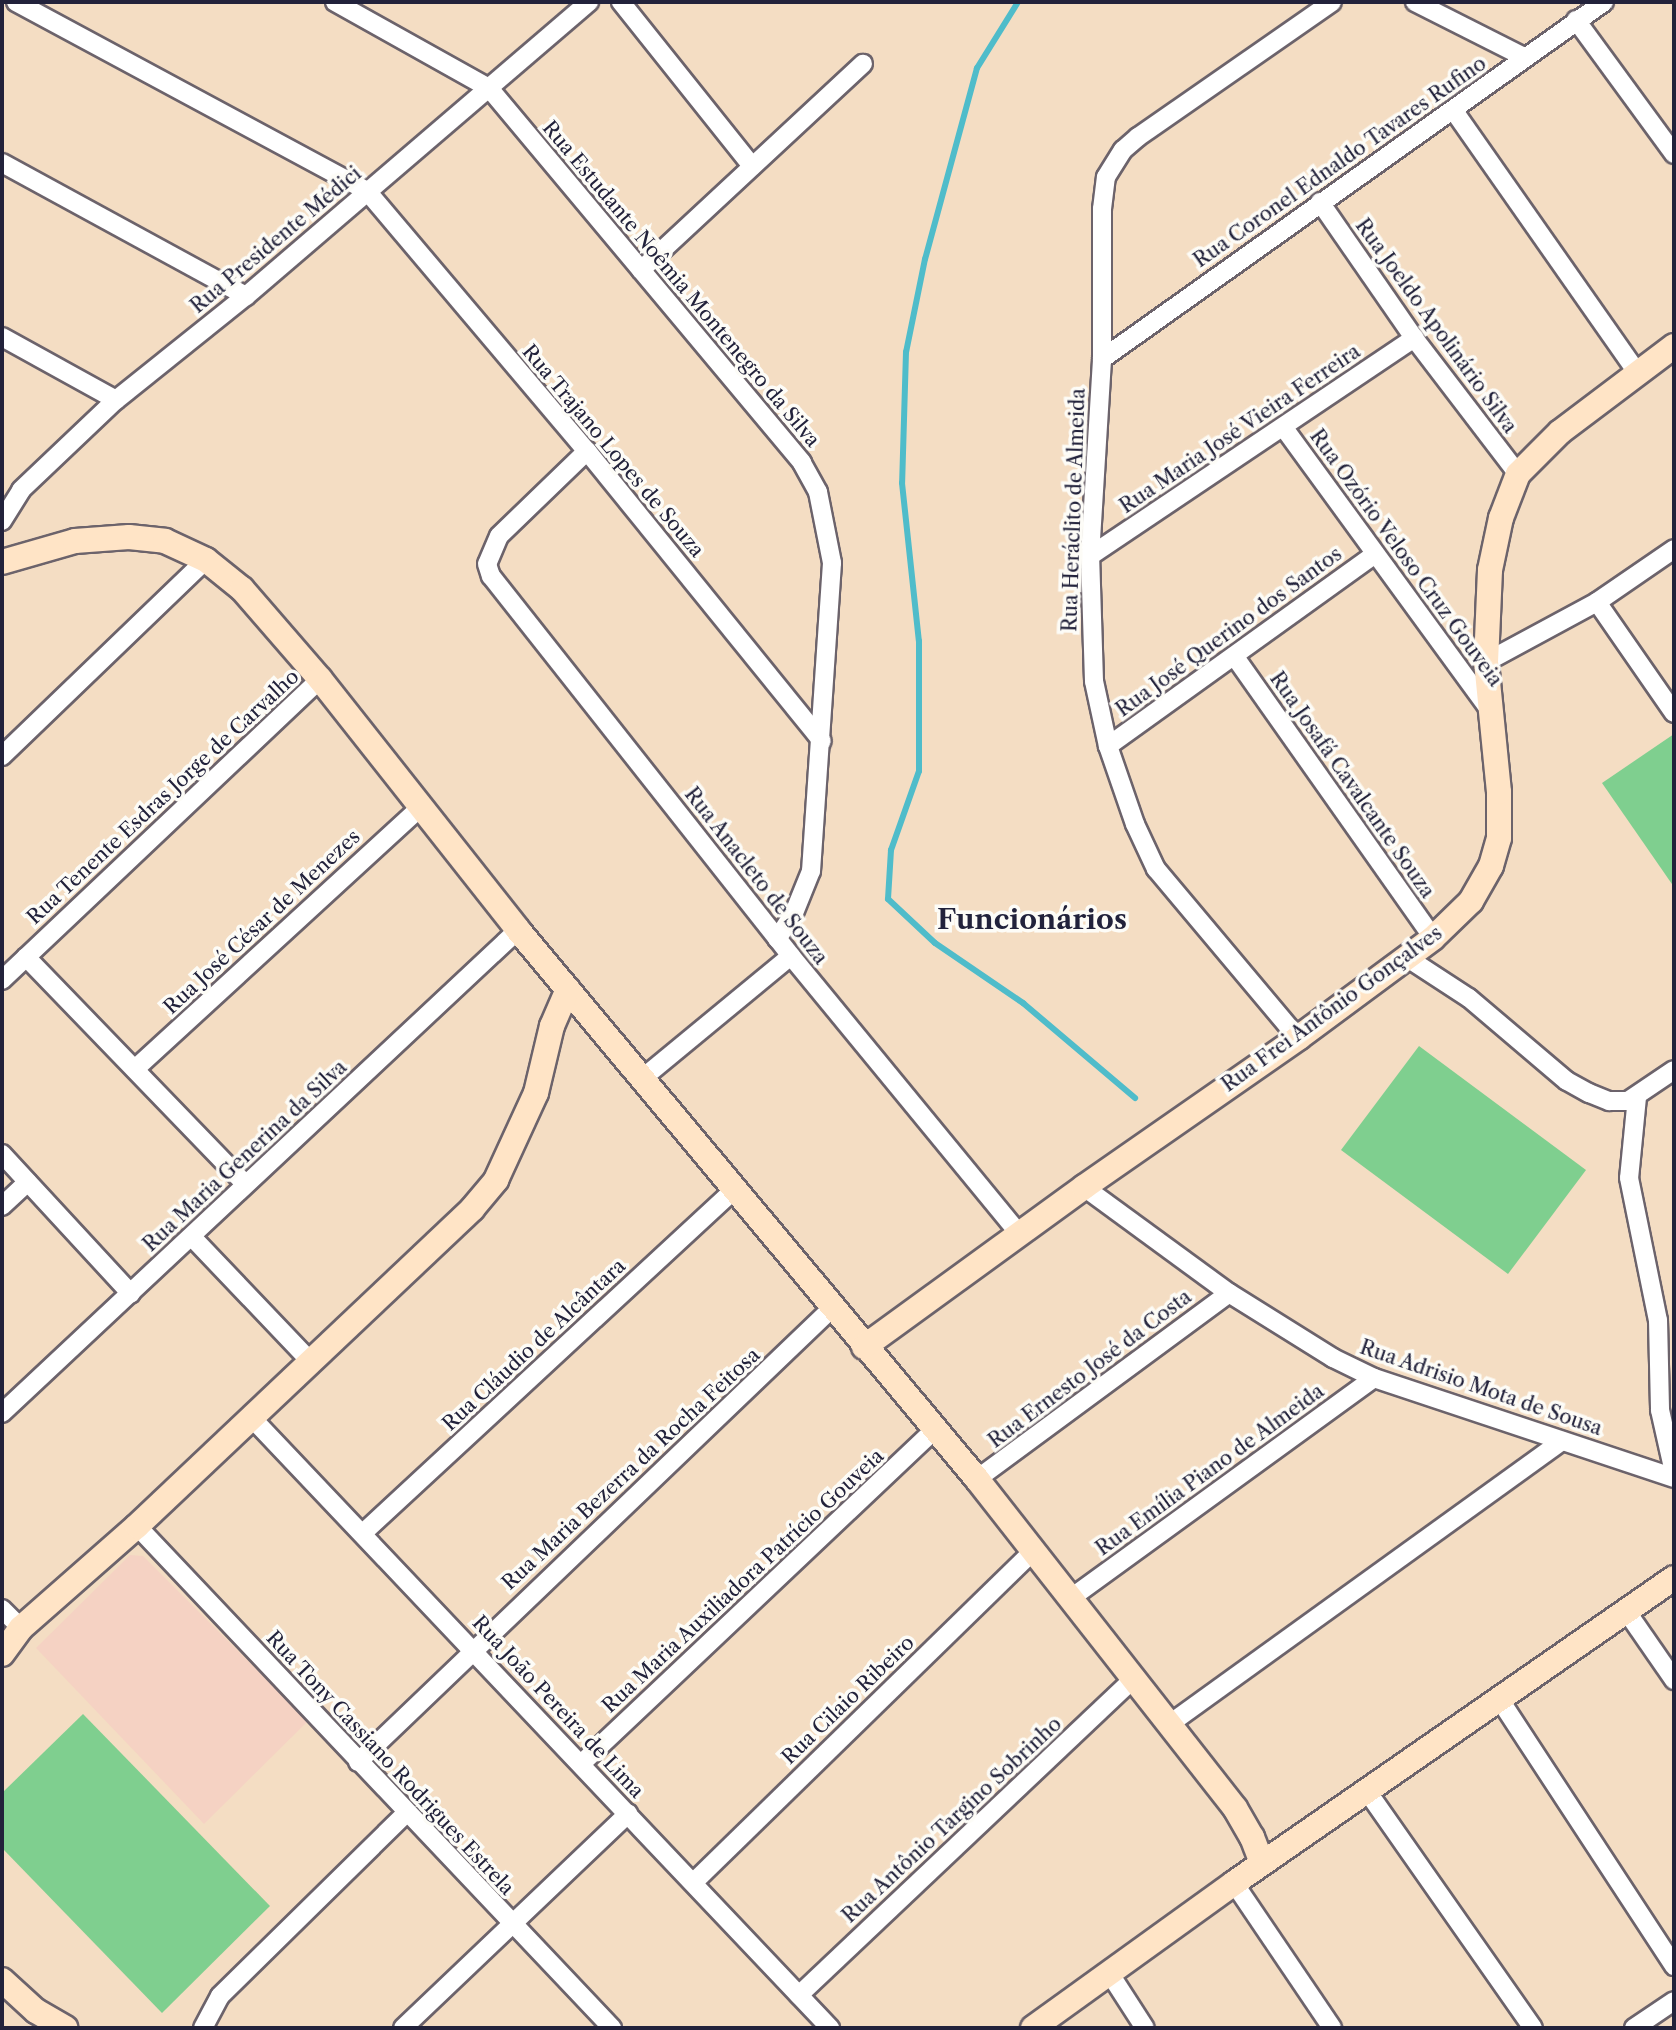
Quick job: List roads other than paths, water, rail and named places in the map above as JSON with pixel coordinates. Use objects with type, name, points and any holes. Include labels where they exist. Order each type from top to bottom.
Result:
[{"type":"street","points":[[16,2],[367,191]]},
{"type":"street","points":[[335,2],[489,88]]},
{"type":"street","name":"Rua Presidente Médici","points":[[2,521],[21,490],[116,400],[246,296],[589,2]]},
{"type":"street","points":[[621,2],[752,166]]},
{"type":"street","name":"Rua Heráclito de Almeida","points":[[1298,1038],[1156,869],[1135,824],[1108,746],[1094,681],[1090,556],[1102,359],[1102,209],[1106,177],[1123,150],[1332,2]]},
{"type":"street","points":[[1415,2],[1524,57]]},
{"type":"street","name":"Rua Coronel Ednaldo Tavares Rufino","points":[[1102,359],[1320,202],[1454,111],[1596,3]]},
{"type":"street","points":[[1576,20],[1674,154]]},
{"type":"street","points":[[641,270],[863,64]]},
{"type":"street","name":"Rua Estudante Noêmia Montenegro da Silva","points":[[489,88],[802,463],[818,492],[832,563],[811,871],[794,913],[777,939]]},
{"type":"street","points":[[1454,111],[1637,372]]},
{"type":"street","points":[[2,163],[246,296]]},
{"type":"street","name":"Rua Trajano Lopes de Souza","points":[[367,191],[587,451],[822,741]]},
{"type":"street","name":"Rua Joeldo Apolinário Silva","points":[[1320,202],[1414,338],[1518,474]]},
{"type":"street","points":[[2,337],[116,400]]},
{"type":"street","name":"Rua Maria José Vieira Ferreira","points":[[1090,556],[1414,338]]},
{"type":"street","name":"Rua Frei Antônio Gonçalves","points":[[864,1347],[1084,1187],[1298,1038],[1433,938],[1471,901],[1491,866],[1499,838],[1493,713],[1486,662],[1490,570],[1501,518],[1518,474],[1560,432],[1674,346]]},
{"type":"street","name":"Rua Ozório Veloso Cruz Gouveia","points":[[1284,428],[1493,713]]},
{"type":"street","name":"Rua Anacleto de Souza","points":[[587,451],[499,536],[487,564],[497,584],[777,939],[1019,1234]]},
{"type":"street","points":[[2,561],[75,541],[129,537],[165,541],[206,560],[242,589],[320,679],[518,930],[644,1077],[831,1309],[1034,1550],[1235,1808],[1252,1837],[1262,1863]]},
{"type":"street","points":[[1486,662],[1597,602],[1674,549]]},
{"type":"street","name":"Rua José Querino dos Santos","points":[[1108,746],[1375,554]]},
{"type":"street","points":[[2,756],[206,560]]},
{"type":"street","points":[[1597,602],[1674,713]]},
{"type":"street","name":"Rua Josafá Cavalcante Souza","points":[[1235,657],[1433,938]]},
{"type":"street","name":"Rua Tenente Esdras Jorge de Carvalho","points":[[2,980],[320,679]]},
{"type":"street","name":"Rua José César de Menezes","points":[[135,1069],[420,808]]},
{"type":"street","name":"Rua Maria Generina da Silva","points":[[2,1413],[518,930]]},
{"type":"street","points":[[644,1077],[791,956]]},
{"type":"street","points":[[26,957],[245,1184]]},
{"type":"street","points":[[1406,957],[1500,1021],[1567,1081],[1609,1101],[1637,1097],[1674,1070]]},
{"type":"street","points":[[2,1654],[21,1628],[137,1526],[472,1209],[496,1180],[536,1093],[552,1026],[568,989]]},
{"type":"street","points":[[1637,1097],[1629,1178],[1658,1320],[1660,1410],[1674,1475]]},
{"type":"street","points":[[2,1154],[131,1294]]},
{"type":"street","points":[[2,1206],[28,1182]]},
{"type":"street","name":"Rua Adrisio Mota de Sousa","points":[[1084,1187],[1229,1293],[1298,1339],[1374,1378],[1674,1475]]},
{"type":"street","name":"Rua Cláudio de Alcântara","points":[[363,1533],[736,1188]]},
{"type":"street","points":[[192,1237],[311,1362]]},
{"type":"street","name":"Rua Ernesto José da Costa","points":[[977,1479],[1229,1293]]},
{"type":"street","name":"Rua Maria Bezerra da Rocha Feitosa","points":[[358,1762],[831,1309]]},
{"type":"street","name":"Rua Emília Piano de Almeida","points":[[1071,1598],[1374,1378]]},
{"type":"street","name":"Rua João Pereira de Lima","points":[[251,1417],[830,2028]]},
{"type":"street","name":"Rua Maria Auxiliadora Patrício Gouveia","points":[[581,1764],[935,1429]]},
{"type":"street","points":[[1171,1723],[1562,1441]]},
{"type":"street","name":"Rua Tony Cassiano Rodrigues Estrela","points":[[137,1526],[612,2028]]},
{"type":"street","name":"Rua Cilaio Ribeiro","points":[[694,1882],[1034,1550]]},
{"type":"street","points":[[1033,2028],[1262,1863],[1674,1578]]},
{"type":"street","points":[[2,1609],[21,1628]]},
{"type":"street","points":[[1627,1612],[1674,1680]]},
{"type":"street","name":"Rua Antônio Targino Sobrinho","points":[[799,1995],[1135,1677]]},
{"type":"street","points":[[1500,1700],[1674,1966]]},
{"type":"street","points":[[1367,1791],[1533,2028]]},
{"type":"street","points":[[203,2028],[220,1996],[406,1813]]},
{"type":"street","points":[[403,2028],[628,1814]]},
{"type":"street","points":[[1234,1883],[1332,2028]]},
{"type":"street","points":[[1110,1974],[1145,2028]]},
{"type":"street","points":[[2,1980],[36,2011],[65,2028]]},
{"type":"street","points":[[1634,2028],[1674,2001]]},
{"type":"waterway","points":[[1018,2],[977,68],[925,259],[906,352],[902,483],[919,641],[919,771],[891,850],[888,899],[935,943],[1023,1003],[1135,1098]]},
{"type":"district","name":"Funcionários","points":[[1032,919]]}]
